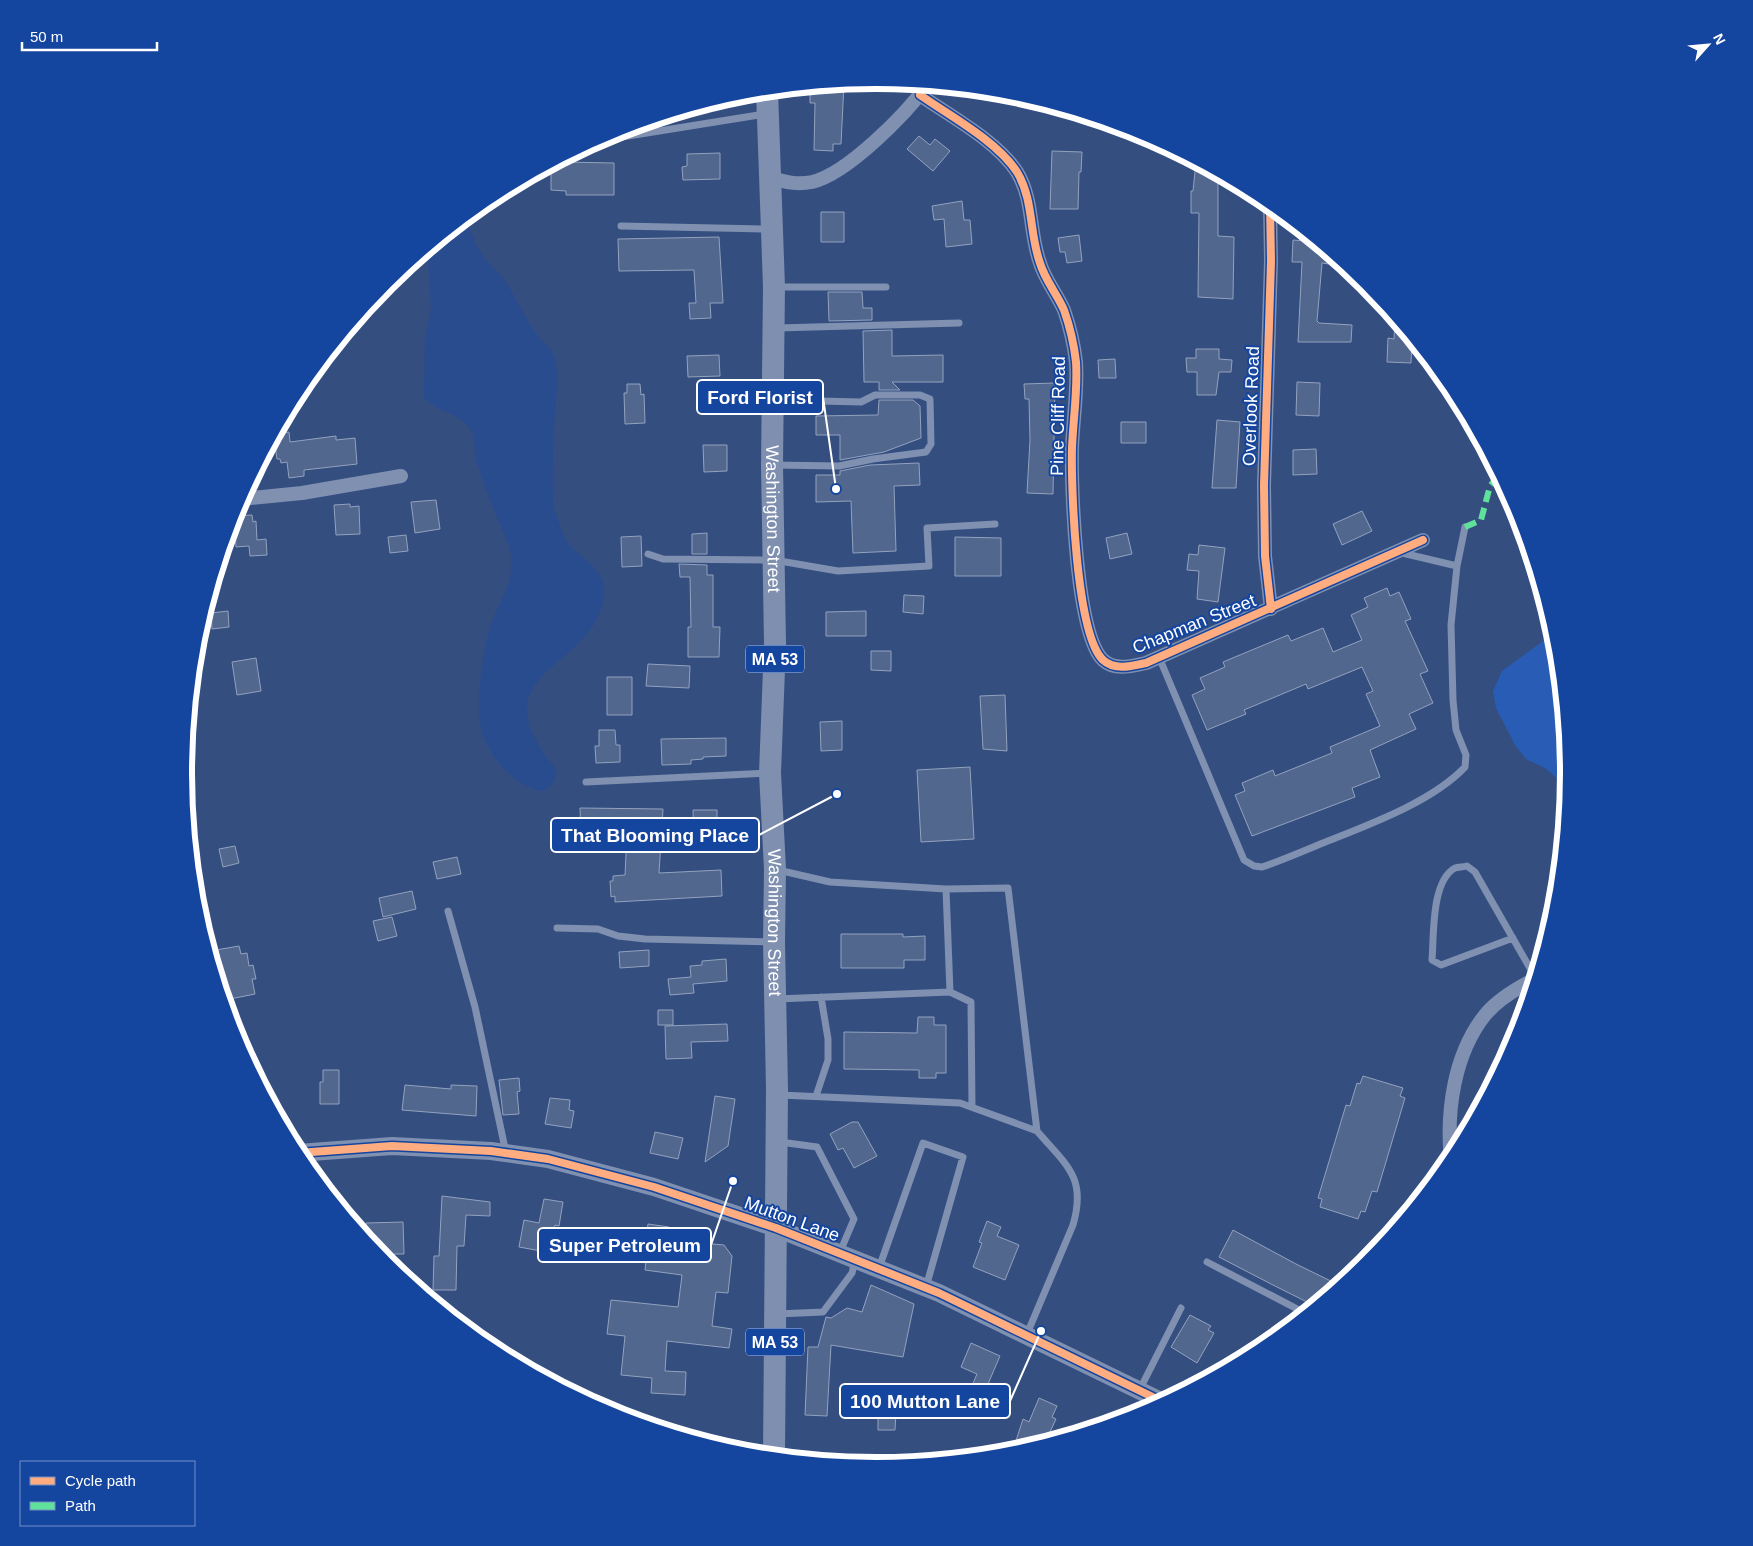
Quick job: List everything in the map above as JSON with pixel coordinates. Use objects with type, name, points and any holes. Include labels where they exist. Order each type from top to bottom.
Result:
[{"type":"main road","name":"Washington Street","points":[[767,98],[774,287],[772,464],[774,710],[770,773],[775,869],[774,942],[777,1095],[774,1449]]},
{"type":"street","points":[[770,178],[794,184],[813,182],[830,176],[890,128],[923,90]]},
{"type":"street","name":"Pine Cliff Road","points":[[923,90],[1005,156],[1027,193],[1033,237],[1040,264],[1064,310],[1073,338],[1076,363],[1072,486],[1081,583],[1094,645],[1104,661],[1113,665]]},
{"type":"street","name":"Overlook Road","points":[[1270,214],[1271,261],[1264,485],[1265,556],[1271,609]]},
{"type":"street","points":[[250,497],[302,493],[401,476]]},
{"type":"street","name":"Chapman Street","points":[[1113,665],[1131,666],[1158,657],[1271,609],[1423,540]]},
{"type":"street","points":[[1449,1146],[1448,1138],[1452,1098],[1460,1062],[1471,1037],[1486,1014],[1504,997],[1527,983]]},
{"type":"street","name":"Mutton Lane","points":[[308,1152],[392,1146],[506,1153],[548,1159],[654,1187],[776,1228],[926,1287],[1154,1398]]},
{"type":"lane","points":[[628,136],[768,114]]},
{"type":"lane","points":[[621,226],[772,229]]},
{"type":"lane","points":[[774,287],[886,287]]},
{"type":"lane","points":[[774,328],[959,322]]},
{"type":"lane","points":[[772,464],[839,466],[873,459],[926,452],[931,444],[930,399],[920,394],[875,395],[862,402],[773,400]]},
{"type":"lane","points":[[648,554],[663,559],[774,560],[838,571],[929,566],[927,528],[995,524]]},
{"type":"lane","points":[[1158,657],[1238,850],[1244,860],[1254,866],[1271,864],[1403,809],[1456,777],[1465,767],[1466,754],[1456,730],[1452,700],[1451,625],[1457,566],[1465,527]]},
{"type":"lane","points":[[1397,552],[1457,566]]},
{"type":"lane","points":[[586,782],[770,773]]},
{"type":"lane","points":[[1513,938],[1441,965],[1432,960],[1436,896],[1455,868],[1467,866],[1475,872],[1513,938],[1531,970]]},
{"type":"lane","points":[[775,869],[830,882],[946,890],[1008,888],[1037,1131]]},
{"type":"lane","points":[[946,890],[950,992]]},
{"type":"lane","points":[[448,911],[475,1007],[506,1153]]},
{"type":"lane","points":[[557,928],[598,929],[618,936],[645,939],[774,942]]},
{"type":"lane","points":[[775,999],[950,992],[971,1002],[972,1107]]},
{"type":"lane","points":[[816,1096],[828,1060],[828,1039],[821,997]]},
{"type":"lane","points":[[777,1095],[960,1103],[1037,1131],[1072,1171],[1078,1188],[1078,1208],[1073,1225],[1026,1336]]},
{"type":"lane","points":[[775,1314],[823,1312],[852,1273],[848,1255],[854,1219],[817,1146],[777,1142]]},
{"type":"lane","points":[[879,1268],[923,1144],[963,1158],[926,1287]]},
{"type":"lane","points":[[1207,1262],[1298,1312]]},
{"type":"lane","points":[[1139,1391],[1181,1308]]},
{"type":"shaded area","points":[[468,224],[483,256],[505,280],[539,338],[551,350],[554,357],[557,386],[553,445],[553,504],[568,543],[599,574],[604,588],[604,597],[595,622],[580,641],[545,674],[532,690],[527,710],[534,736],[556,769],[552,784],[545,790],[527,786],[508,773],[493,756],[480,724],[479,711],[483,662],[492,622],[510,579],[510,549],[482,477],[471,431],[458,417],[434,406],[424,397],[425,340],[431,310],[427,257]]},
{"type":"shaded area","points":[[1547,635],[1555,684],[1561,781],[1545,768],[1526,759],[1515,745],[1496,708],[1493,691],[1502,671],[1543,641]]},
{"type":"building","points":[[844,90],[841,144],[833,144],[833,151],[814,150],[815,103],[810,103],[810,92]]},
{"type":"building","points":[[919,136],[930,145],[935,139],[950,151],[933,171],[907,149]]},
{"type":"building","points":[[1052,151],[1082,152],[1081,172],[1079,172],[1078,209],[1050,209]]},
{"type":"building","points":[[720,153],[720,179],[683,180],[682,167],[687,166],[687,154]]},
{"type":"building","points":[[568,162],[614,163],[614,195],[566,195],[566,191],[551,190],[551,171],[559,167],[564,167],[564,164]]},
{"type":"building","points":[[1195,168],[1218,179],[1218,236],[1234,237],[1233,299],[1198,297],[1199,213],[1191,213],[1191,191],[1193,191]]},
{"type":"building","points":[[962,201],[964,220],[970,220],[972,244],[946,247],[944,219],[934,220],[932,206]]},
{"type":"building","points":[[821,212],[844,212],[844,242],[821,242]]},
{"type":"building","points":[[1079,235],[1082,261],[1067,263],[1065,252],[1060,252],[1058,238]]},
{"type":"building","points":[[719,237],[723,303],[710,303],[711,318],[690,319],[689,303],[696,303],[694,270],[619,271],[618,239]]},
{"type":"building","points":[[1293,240],[1306,241],[1329,260],[1329,264],[1322,263],[1317,321],[1319,323],[1352,325],[1351,342],[1298,342],[1302,262],[1292,262]]},
{"type":"building","points":[[828,292],[862,292],[863,308],[872,308],[872,320],[829,321]]},
{"type":"building","points":[[1395,326],[1412,347],[1411,363],[1387,362],[1388,338],[1394,339]]},
{"type":"building","points":[[892,330],[892,356],[943,355],[943,382],[892,382],[900,390],[879,390],[879,382],[864,382],[863,331]]},
{"type":"building","points":[[1196,349],[1219,349],[1219,359],[1232,360],[1231,372],[1219,372],[1216,395],[1197,395],[1197,372],[1187,372],[1186,358],[1196,358]]},
{"type":"building","points":[[719,355],[720,376],[688,377],[687,356]]},
{"type":"building","points":[[1115,359],[1116,378],[1099,378],[1098,360]]},
{"type":"building","points":[[1297,382],[1320,383],[1319,416],[1296,415]]},
{"type":"building","points":[[1055,383],[1053,494],[1027,493],[1030,440],[1029,399],[1025,399],[1024,384]]},
{"type":"building","points":[[627,384],[640,384],[641,395],[644,394],[645,423],[625,424],[624,393],[627,393]]},
{"type":"building","points":[[879,400],[913,400],[920,406],[921,438],[884,452],[840,460],[840,435],[816,435],[816,416],[878,415]]},
{"type":"building","points":[[1217,420],[1240,422],[1236,488],[1212,488]]},
{"type":"building","points":[[1121,422],[1146,422],[1146,443],[1121,443]]},
{"type":"building","points":[[289,432],[290,442],[336,436],[336,440],[355,438],[357,464],[304,470],[304,476],[289,478],[287,462],[281,463],[280,459],[277,459],[275,447],[283,433]]},
{"type":"building","points":[[703,445],[727,445],[727,471],[704,472]]},
{"type":"building","points":[[1316,449],[1317,474],[1293,475],[1293,450]]},
{"type":"building","points":[[919,463],[920,485],[894,486],[896,551],[853,553],[851,501],[816,502],[816,475],[840,475],[840,471],[870,465]]},
{"type":"building","points":[[436,500],[440,529],[415,533],[411,502]]},
{"type":"building","points":[[350,504],[350,507],[359,506],[360,534],[336,535],[334,505]]},
{"type":"building","points":[[1362,511],[1372,531],[1342,545],[1333,524]]},
{"type":"building","points":[[252,515],[253,522],[256,521],[257,540],[266,539],[267,555],[250,556],[249,546],[236,547],[235,535],[242,516]]},
{"type":"building","points":[[707,533],[707,554],[692,554],[692,534]]},
{"type":"building","points":[[1127,533],[1132,554],[1110,559],[1106,538]]},
{"type":"building","points":[[406,535],[408,551],[390,553],[388,537]]},
{"type":"building","points":[[641,536],[642,566],[622,567],[621,537]]},
{"type":"building","points":[[955,537],[1001,538],[1001,576],[955,576]]},
{"type":"building","points":[[1199,545],[1225,548],[1218,602],[1197,599],[1199,571],[1187,570],[1189,554],[1198,555]]},
{"type":"building","points":[[679,564],[707,565],[707,575],[713,575],[713,627],[720,627],[719,657],[688,657],[688,627],[691,627],[690,577],[680,577]]},
{"type":"building","points":[[1387,588],[1390,596],[1399,592],[1411,619],[1405,621],[1428,671],[1420,674],[1433,703],[1409,714],[1416,729],[1370,750],[1380,777],[1352,788],[1355,797],[1252,836],[1235,795],[1245,791],[1242,783],[1273,770],[1275,776],[1332,753],[1330,747],[1380,726],[1366,694],[1373,691],[1362,667],[1308,689],[1306,684],[1244,710],[1246,714],[1207,730],[1192,695],[1205,689],[1200,678],[1225,667],[1223,662],[1288,635],[1291,641],[1323,628],[1333,652],[1362,640],[1351,615],[1368,607],[1364,598]]},
{"type":"building","points":[[904,595],[924,596],[923,614],[903,612]]},
{"type":"building","points":[[228,611],[229,627],[212,629],[212,613]]},
{"type":"building","points":[[866,611],[866,636],[826,636],[826,612]]},
{"type":"building","points":[[871,651],[891,651],[891,671],[871,670]]},
{"type":"building","points":[[256,658],[261,691],[237,695],[232,662]]},
{"type":"building","points":[[648,664],[690,666],[689,688],[646,686]]},
{"type":"building","points":[[607,677],[632,677],[632,715],[607,715]]},
{"type":"building","points":[[1005,695],[1007,751],[983,749],[980,696]]},
{"type":"building","points":[[842,721],[842,750],[821,751],[820,722]]},
{"type":"building","points":[[599,730],[615,730],[616,745],[620,745],[620,762],[596,763],[595,746],[599,746]]},
{"type":"building","points":[[726,738],[726,756],[703,757],[703,759],[691,760],[691,764],[662,765],[661,739]]},
{"type":"building","points":[[970,767],[974,839],[921,842],[917,770]]},
{"type":"building","points":[[580,808],[663,809],[659,873],[721,870],[722,896],[615,902],[615,896],[611,897],[610,881],[613,881],[613,876],[625,875],[627,834],[581,835]]},
{"type":"building","points":[[693,810],[717,810],[717,821],[721,821],[722,845],[694,843]]},
{"type":"building","points":[[235,846],[239,863],[223,867],[219,849]]},
{"type":"building","points":[[457,857],[461,874],[437,879],[433,862]]},
{"type":"building","points":[[412,891],[416,909],[383,917],[379,898]]},
{"type":"building","points":[[392,917],[397,936],[378,941],[373,921]]},
{"type":"building","points":[[841,934],[903,934],[903,937],[925,936],[925,960],[904,960],[904,968],[841,968]]},
{"type":"building","points":[[239,946],[241,954],[247,953],[249,966],[253,965],[256,979],[252,979],[255,994],[231,999],[216,950]]},
{"type":"building","points":[[649,950],[649,966],[620,968],[619,952]]},
{"type":"building","points":[[726,959],[727,981],[693,984],[694,993],[670,995],[668,979],[691,977],[690,966],[702,965],[702,961]]},
{"type":"building","points":[[658,1010],[673,1010],[673,1025],[658,1025]]},
{"type":"building","points":[[918,1017],[934,1017],[934,1025],[946,1025],[946,1073],[936,1073],[936,1078],[919,1078],[919,1070],[844,1069],[844,1032],[917,1033]]},
{"type":"building","points":[[727,1024],[728,1041],[691,1042],[692,1058],[666,1059],[665,1026]]},
{"type":"building","points":[[323,1070],[339,1070],[339,1104],[320,1104],[320,1082],[323,1082]]},
{"type":"building","points":[[1363,1076],[1403,1088],[1400,1096],[1405,1098],[1377,1192],[1372,1191],[1365,1212],[1361,1211],[1358,1219],[1320,1207],[1322,1199],[1318,1198],[1346,1105],[1350,1106],[1357,1083],[1360,1084]]},
{"type":"building","points":[[519,1078],[520,1091],[517,1092],[519,1114],[503,1115],[499,1080]]},
{"type":"building","points":[[405,1085],[451,1089],[451,1085],[477,1086],[476,1116],[402,1110]]},
{"type":"building","points":[[715,1096],[735,1099],[728,1146],[705,1162]]},
{"type":"building","points":[[550,1098],[570,1100],[569,1110],[574,1111],[571,1128],[545,1124]]},
{"type":"building","points":[[852,1122],[858,1122],[877,1156],[854,1168],[843,1148],[838,1150],[830,1134]]},
{"type":"building","points":[[655,1132],[683,1138],[678,1159],[650,1153]]},
{"type":"building","points":[[442,1196],[490,1202],[490,1216],[466,1215],[464,1246],[457,1246],[456,1290],[433,1290],[434,1256],[439,1256]]},
{"type":"building","points":[[544,1199],[563,1202],[559,1226],[555,1225],[550,1250],[541,1248],[541,1251],[519,1247],[524,1220],[539,1223]]},
{"type":"building","points":[[987,1221],[1001,1227],[997,1236],[1019,1245],[1005,1280],[973,1267],[982,1243],[979,1242]]},
{"type":"building","points":[[403,1222],[404,1254],[394,1254],[394,1258],[366,1229],[366,1223]]},
{"type":"building","points":[[648,1224],[669,1227],[667,1240],[724,1245],[732,1256],[728,1293],[716,1292],[712,1326],[732,1329],[729,1348],[667,1341],[665,1371],[686,1372],[685,1395],[651,1393],[652,1378],[621,1375],[625,1336],[607,1334],[611,1300],[678,1307],[682,1275],[645,1270],[646,1260],[643,1260]]},
{"type":"building","points":[[1233,1230],[1333,1282],[1309,1303],[1219,1257]]},
{"type":"building","points":[[871,1285],[914,1304],[903,1357],[831,1345],[827,1416],[805,1415],[808,1347],[818,1347],[826,1317],[831,1318],[847,1308],[862,1312]]},
{"type":"building","points":[[1190,1315],[1211,1326],[1208,1330],[1214,1333],[1197,1363],[1171,1347]]},
{"type":"building","points":[[971,1343],[1000,1356],[976,1412],[963,1406],[977,1374],[961,1367]]},
{"type":"building","points":[[1039,1398],[1057,1406],[1052,1417],[1056,1419],[1049,1435],[1015,1443],[1023,1419],[1029,1422]]},
{"type":"building","points":[[878,1413],[896,1413],[895,1430],[878,1430]]},
{"type":"marked path","points":[[1465,527],[1481,520],[1490,486],[1495,480]]},
{"type":"cycle path","points":[[920,95],[959,120],[998,150],[1017,172],[1029,205],[1034,240],[1040,263],[1066,316],[1076,362],[1072,468],[1077,559],[1087,622],[1094,645],[1103,660],[1118,667],[1146,663],[1423,540]]},
{"type":"cycle path","points":[[1270,214],[1271,261],[1264,485],[1265,556],[1271,609]]},
{"type":"cycle path","points":[[308,1152],[392,1146],[491,1151],[548,1159],[654,1187],[776,1228],[939,1293],[1154,1398]]},
{"type":"place","name":"Ford Florist","points":[[836,489]]},
{"type":"place","name":"That Blooming Place","points":[[837,794]]},
{"type":"place","name":"Super Petroleum","points":[[733,1181]]},
{"type":"place","name":"100 Mutton Lane","points":[[1041,1331]]}]
